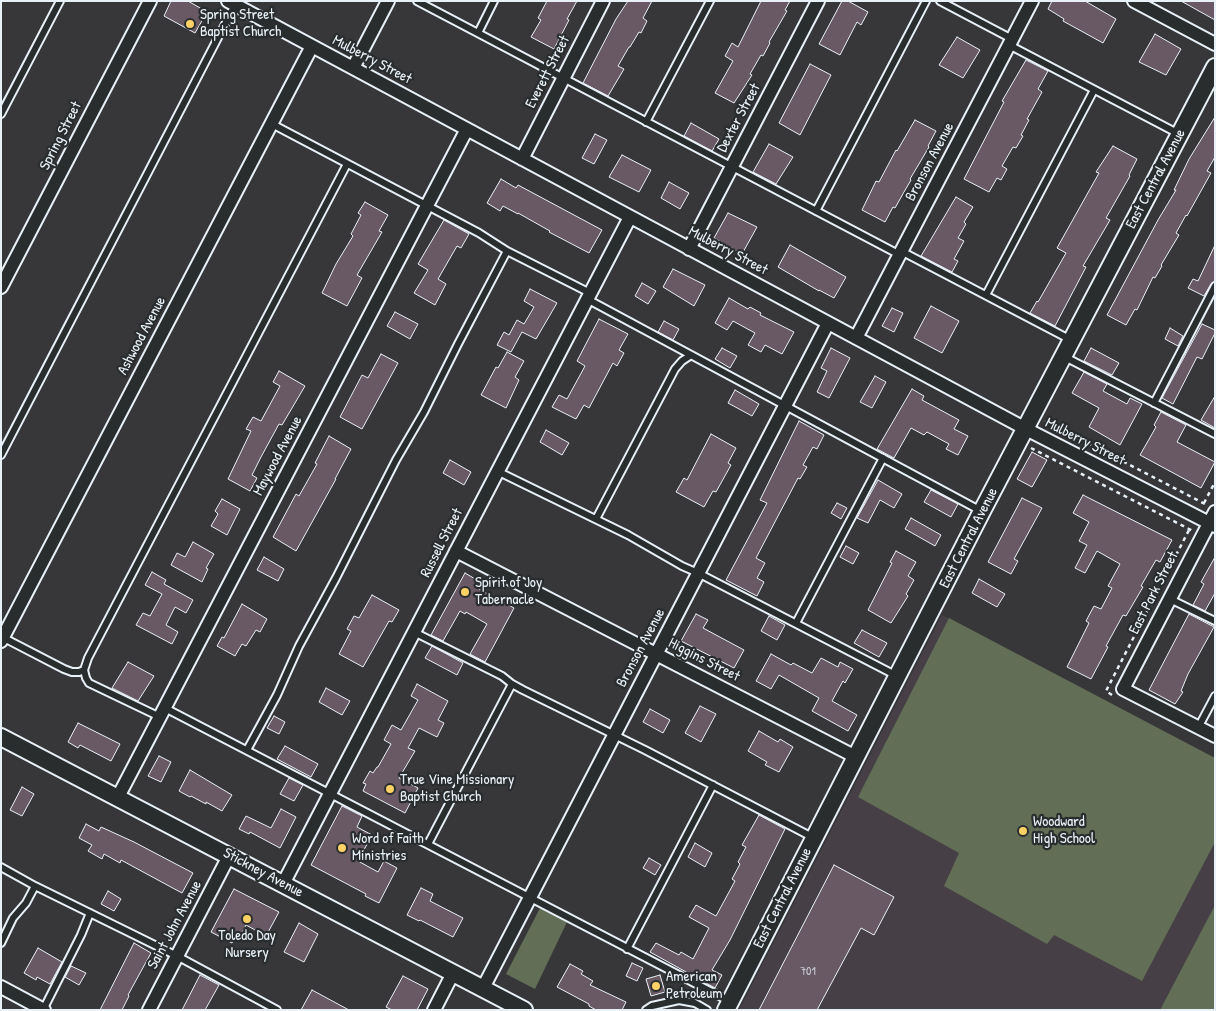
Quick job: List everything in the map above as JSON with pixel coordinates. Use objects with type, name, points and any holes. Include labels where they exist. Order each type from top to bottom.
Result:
[{"type":"street","name":"Spring Street","points":[[1,287],[150,1]]},
{"type":"street","points":[[353,68],[388,1]]},
{"type":"street","name":"Everett Street","points":[[522,159],[603,1]]},
{"type":"street","name":"Dexter Street","points":[[689,249],[818,1]]},
{"type":"street","name":"Bronson Avenue","points":[[856,338],[1032,1]]},
{"type":"street","points":[[1134,1],[1215,44]]},
{"type":"street","name":"Mulberry Street","points":[[232,3],[1026,429],[1213,521]]},
{"type":"street","name":"Ashwood Avenue","points":[[2,638],[312,46]]},
{"type":"street","name":"East Central Avenue","points":[[728,1006],[982,512],[1215,67]]},
{"type":"street","name":"Maywood Avenue","points":[[118,797],[466,130]]},
{"type":"street","name":"Russell Street","points":[[283,884],[630,217]]},
{"type":"street","name":"Bronson Avenue","points":[[483,988],[828,323]]},
{"type":"street","name":"East Park Street","points":[[1198,728],[1123,689],[1213,521]]},
{"type":"street","name":"Higgins Street","points":[[456,551],[856,757]]},
{"type":"street","points":[[1198,728],[1215,736]]},
{"type":"street","name":"Stickney Avenue","points":[[2,739],[118,797],[524,1010]]},
{"type":"street","name":"Saint John Avenue","points":[[148,1010],[229,856]]},
{"type":"street","points":[[434,1010],[453,973]]},
{"type":"street","points":[[1,987],[43,1010]]},
{"type":"lane","points":[[1,114],[60,1]]},
{"type":"lane","points":[[417,1],[816,211],[1072,340]]},
{"type":"lane","points":[[478,33],[494,1]]},
{"type":"lane","points":[[646,122],[710,1]]},
{"type":"lane","points":[[816,211],[926,1]]},
{"type":"lane","points":[[940,1],[1094,90],[1180,134]]},
{"type":"lane","points":[[1,456],[232,3]]},
{"type":"lane","points":[[986,295],[1094,90]]},
{"type":"lane","points":[[272,124],[479,233],[507,251],[692,356],[982,512]]},
{"type":"lane","points":[[347,164],[88,658],[84,670],[86,678],[89,684],[162,712],[247,750],[627,948],[728,1006]]},
{"type":"lane","points":[[247,750],[277,695],[299,646],[396,460],[424,412],[507,251]]},
{"type":"lane","points":[[1154,403],[1215,286]]},
{"type":"lane","points":[[596,519],[675,369],[682,361],[692,356]]},
{"type":"lane","points":[[1064,356],[1215,434]]},
{"type":"lane","points":[[796,623],[883,458]]},
{"type":"lane","points":[[497,471],[628,535],[682,566],[898,676]]},
{"type":"lane","points":[[1170,599],[1215,621]]},
{"type":"lane","points":[[414,632],[814,838]]},
{"type":"lane","points":[[2,638],[64,669],[72,672],[84,670]]},
{"type":"lane","points":[[428,844],[512,684]]},
{"type":"lane","points":[[1198,728],[1215,696]]},
{"type":"lane","points":[[627,948],[713,785]]},
{"type":"lane","points":[[1,867],[177,956],[277,1010]]},
{"type":"lane","points":[[1,943],[13,918],[26,903],[36,886]]},
{"type":"lane","points":[[43,1010],[81,935],[90,912]]},
{"type":"lane","points":[[646,1010],[652,1006],[666,1006],[679,1000],[695,1003],[707,1010]]},
{"type":"shaded area","name":"Woodward High School","points":[[942,615],[1215,758],[1215,905],[1160,1010],[739,1010]]},
{"type":"green space","points":[[949,618],[1215,758],[1215,842],[1142,981],[1054,935],[1047,944],[944,886],[959,853],[858,797]]},
{"type":"green space","points":[[1215,905],[1215,1010],[1160,1010]]},
{"type":"green space","points":[[540,908],[567,922],[535,989],[506,974]]},
{"type":"building","name":"Spring Street Baptist Church","points":[[171,1],[188,1],[207,12],[195,33],[164,16]]},
{"type":"building","points":[[547,1],[577,1],[554,49],[531,37],[541,20],[538,18]]},
{"type":"building","points":[[628,1],[652,1],[643,18],[647,21],[618,66],[624,69],[608,96],[583,83],[616,19]]},
{"type":"building","points":[[761,1],[790,1],[785,10],[787,11],[763,56],[761,55],[750,74],[752,75],[734,103],[715,93],[733,61],[725,56],[732,43],[738,47]]},
{"type":"building","points":[[842,1],[848,1],[868,12],[861,25],[857,22],[840,55],[819,44]]},
{"type":"building","points":[[1052,1],[1085,1],[1116,19],[1103,43],[1063,21],[1064,19],[1048,9]]},
{"type":"building","points":[[1181,1],[1215,1],[1215,20]]},
{"type":"building","points":[[1155,34],[1181,49],[1166,75],[1139,62]]},
{"type":"building","points":[[957,37],[980,50],[963,78],[939,65]]},
{"type":"building","points":[[1026,60],[1048,71],[1038,89],[1042,92],[1027,119],[1029,120],[1021,135],[1023,136],[1016,148],[1013,147],[1002,166],[1007,169],[1001,180],[997,178],[989,192],[964,179],[1004,102],[1002,101]]},
{"type":"building","points":[[810,64],[831,75],[800,135],[779,123]]},
{"type":"building","points":[[1215,117],[1215,157],[1207,171],[1211,173],[1176,233],[1179,235],[1162,266],[1155,278],[1153,277],[1137,310],[1135,309],[1126,325],[1107,315],[1176,190],[1174,190],[1189,159]]},
{"type":"building","points":[[915,120],[936,131],[911,180],[885,222],[862,210],[876,181],[879,182]]},
{"type":"building","points":[[691,123],[719,139],[712,151],[684,136]]},
{"type":"building","points":[[595,134],[607,140],[594,164],[582,158]]},
{"type":"building","points":[[769,144],[793,157],[776,184],[753,172]]},
{"type":"building","points":[[1113,146],[1137,159],[1130,176],[1106,218],[1110,220],[1083,266],[1086,267],[1055,326],[1030,313],[1066,253],[1057,248],[1099,173],[1096,172]]},
{"type":"building","points":[[622,155],[651,170],[639,192],[609,177]]},
{"type":"building","points":[[501,179],[516,188],[518,185],[602,230],[589,253],[518,213],[503,206],[500,211],[487,203]]},
{"type":"building","points":[[669,182],[689,193],[680,209],[661,198]]},
{"type":"building","points":[[956,197],[973,207],[964,222],[966,224],[958,238],[964,241],[954,259],[958,261],[952,272],[921,256]]},
{"type":"building","points":[[365,202],[388,215],[379,231],[382,232],[357,275],[362,278],[347,306],[322,293],[336,264],[353,236],[351,234],[361,215],[358,213]]},
{"type":"building","points":[[728,213],[757,227],[742,254],[714,238]]},
{"type":"building","points":[[444,220],[469,234],[461,248],[457,246],[438,279],[446,284],[435,305],[414,293],[428,270],[418,264]]},
{"type":"building","points":[[790,245],[846,277],[834,298],[778,267]]},
{"type":"building","points":[[1215,245],[1215,281],[1204,296],[1188,288],[1193,279],[1198,281]]},
{"type":"building","points":[[673,269],[705,285],[694,306],[663,287]]},
{"type":"building","points":[[642,283],[656,291],[648,304],[635,296]]},
{"type":"building","points":[[530,289],[557,303],[536,339],[522,332],[511,352],[497,345],[504,332],[509,335],[517,320],[524,324],[534,307],[524,301]]},
{"type":"building","points":[[729,298],[748,309],[750,307],[761,313],[760,315],[794,332],[782,354],[765,345],[761,352],[748,345],[755,333],[733,321],[727,330],[715,323]]},
{"type":"building","points":[[931,306],[959,321],[942,353],[914,338]]},
{"type":"building","points":[[892,308],[903,313],[894,332],[882,326]]},
{"type":"building","points":[[395,312],[418,324],[410,339],[387,326]]},
{"type":"building","points":[[599,319],[628,334],[619,350],[624,353],[617,366],[613,363],[589,408],[584,405],[576,419],[552,407],[559,395],[567,399],[585,366],[577,361]]},
{"type":"building","points":[[664,321],[679,329],[673,340],[658,332]]},
{"type":"building","points":[[1202,324],[1215,330],[1215,333],[1202,359],[1197,357],[1173,404],[1162,398]]},
{"type":"building","points":[[1170,328],[1183,336],[1178,346],[1165,339]]},
{"type":"building","points":[[722,348],[737,356],[730,368],[715,359]]},
{"type":"building","points":[[831,348],[850,358],[829,398],[817,392],[827,371],[821,368]]},
{"type":"building","points":[[1091,348],[1119,363],[1112,375],[1084,361]]},
{"type":"building","points":[[507,352],[524,361],[515,377],[519,380],[506,408],[481,395],[496,367],[498,368]]},
{"type":"building","points":[[381,354],[398,363],[362,429],[340,417],[362,375],[368,378]]},
{"type":"building","points":[[279,371],[305,386],[282,425],[279,424],[261,457],[252,475],[257,478],[250,491],[228,479],[251,431],[246,429],[253,417],[261,421],[280,386],[273,382]]},
{"type":"building","points":[[1084,372],[1107,384],[1103,391],[1127,404],[1130,398],[1142,404],[1120,445],[1089,427],[1099,408],[1072,393]]},
{"type":"building","points":[[875,376],[886,382],[872,408],[860,402]]},
{"type":"building","points":[[912,389],[924,396],[922,400],[959,420],[954,429],[968,436],[958,455],[946,449],[949,444],[927,432],[924,435],[911,428],[894,458],[877,449]]},
{"type":"building","points":[[735,390],[759,404],[752,416],[728,403]]},
{"type":"building","points":[[1215,396],[1215,428],[1201,420]]},
{"type":"building","points":[[1161,412],[1186,425],[1177,442],[1215,462],[1201,488],[1140,455],[1156,427],[1154,425]]},
{"type":"building","points":[[799,421],[824,435],[817,449],[813,447],[803,465],[807,467],[800,479],[798,478],[756,558],[765,563],[757,578],[764,582],[757,596],[726,580],[767,503],[760,500]]},
{"type":"building","points":[[546,430],[569,443],[562,455],[540,442]]},
{"type":"building","points":[[711,434],[736,448],[728,463],[731,465],[716,492],[713,491],[704,507],[676,492],[684,478],[687,480]]},
{"type":"building","points":[[329,436],[351,449],[296,551],[273,537],[296,494],[299,496],[317,464],[315,463]]},
{"type":"building","points":[[1032,452],[1047,460],[1032,487],[1017,479]]},
{"type":"building","points":[[450,460],[471,472],[464,485],[443,473]]},
{"type":"building","points":[[878,480],[902,494],[894,508],[880,500],[868,523],[857,518]]},
{"type":"building","points":[[931,490],[958,504],[951,517],[924,502]]},
{"type":"building","points":[[1083,495],[1172,540],[1160,562],[1156,560],[1126,616],[1123,615],[1091,679],[1067,667],[1089,623],[1086,621],[1094,606],[1101,609],[1112,588],[1108,586],[1120,564],[1097,551],[1085,573],[1075,568],[1087,545],[1079,541],[1089,522],[1073,513]]},
{"type":"building","points":[[1022,498],[1042,508],[1014,559],[1018,561],[1011,574],[988,562]]},
{"type":"building","points":[[222,499],[240,509],[227,535],[211,526],[218,514],[215,511]]},
{"type":"building","points":[[837,503],[847,508],[841,519],[831,513]]},
{"type":"building","points":[[911,518],[941,535],[935,546],[905,529]]},
{"type":"building","points":[[193,542],[214,554],[206,568],[208,569],[202,582],[171,565],[177,553],[185,557]]},
{"type":"building","points":[[846,546],[859,553],[853,564],[840,557]]},
{"type":"building","points":[[896,551],[916,562],[908,576],[914,580],[906,594],[908,596],[891,623],[868,610],[892,563],[890,562]]},
{"type":"building","points":[[264,557],[284,569],[278,581],[257,570]]},
{"type":"building","points":[[1215,557],[1215,593],[1205,611],[1193,605],[1204,584],[1201,582]]},
{"type":"building","points":[[152,572],[166,580],[164,584],[193,600],[186,613],[175,607],[166,625],[178,632],[172,644],[136,625],[143,613],[150,616],[162,594],[145,585]]},
{"type":"building","points":[[465,573],[482,583],[479,589],[514,608],[485,662],[470,654],[487,624],[466,612],[465,614],[460,611],[443,641],[431,635]]},
{"type":"building","points":[[979,579],[1005,594],[997,607],[972,593]]},
{"type":"building","points":[[372,595],[399,610],[392,622],[389,621],[363,667],[339,654],[351,631],[347,629],[354,616],[359,618]]},
{"type":"building","points":[[242,604],[267,619],[260,632],[256,630],[246,646],[242,644],[235,656],[217,646],[222,637],[224,638]]},
{"type":"building","points":[[696,614],[708,620],[703,628],[744,650],[734,668],[681,641]]},
{"type":"building","points":[[1189,614],[1214,627],[1188,674],[1181,691],[1183,692],[1175,704],[1149,690]]},
{"type":"building","points":[[769,616],[785,625],[777,640],[761,631]]},
{"type":"building","points":[[862,630],[887,643],[879,657],[854,643]]},
{"type":"building","points":[[432,646],[463,663],[457,675],[425,658]]},
{"type":"building","points":[[771,654],[791,665],[793,663],[812,673],[821,658],[838,667],[840,662],[853,669],[845,683],[843,681],[832,701],[857,715],[848,731],[812,711],[819,698],[779,675],[771,689],[756,681]]},
{"type":"building","points":[[128,662],[154,676],[138,701],[112,688]]},
{"type":"building","points":[[417,684],[448,701],[438,720],[444,723],[437,737],[419,728],[408,748],[415,751],[399,778],[418,788],[405,813],[363,791],[366,784],[363,783],[370,771],[373,773],[378,767],[391,744],[384,740],[392,725],[401,730],[418,700],[411,696]]},
{"type":"building","points":[[326,688],[350,701],[342,715],[319,702]]},
{"type":"building","points":[[700,706],[716,714],[701,742],[685,733]]},
{"type":"building","points":[[650,709],[670,720],[663,733],[643,722]]},
{"type":"building","points":[[274,716],[285,722],[279,734],[267,728]]},
{"type":"building","points":[[78,723],[120,744],[111,761],[80,745],[78,748],[68,742]]},
{"type":"building","points":[[759,731],[778,742],[780,739],[793,747],[779,772],[765,765],[767,762],[748,751]]},
{"type":"building","points":[[285,746],[318,764],[311,777],[277,759]]},
{"type":"building","points":[[159,756],[171,762],[161,782],[148,776]]},
{"type":"building","points":[[190,770],[232,795],[222,811],[179,791]]},
{"type":"building","points":[[289,778],[303,785],[294,801],[280,794]]},
{"type":"building","points":[[22,787],[34,794],[22,816],[10,810]]},
{"type":"building","name":"Word of Faith Ministries","points":[[342,806],[362,816],[357,827],[372,835],[358,861],[378,872],[384,861],[397,868],[379,903],[365,896],[366,894],[311,865]]},
{"type":"building","points":[[281,809],[296,817],[280,848],[250,832],[249,834],[239,829],[246,816],[271,828]]},
{"type":"building","points":[[759,815],[785,829],[730,940],[712,970],[722,975],[715,988],[650,952],[656,943],[679,955],[681,952],[693,959],[709,928],[689,917],[696,905],[716,916],[735,881],[732,879],[746,847],[742,845]]},
{"type":"building","points":[[86,824],[99,831],[101,827],[134,842],[193,873],[182,893],[121,860],[120,863],[104,854],[102,859],[88,851],[92,845],[79,838]]},
{"type":"building","points":[[695,843],[712,853],[705,867],[688,857]]},
{"type":"building","points":[[649,858],[661,865],[655,875],[643,868]]},
{"type":"building","points":[[834,865],[894,897],[874,935],[861,928],[817,1010],[759,1010]]},
{"type":"building","points":[[421,888],[433,894],[430,901],[463,918],[453,937],[407,915]]},
{"type":"building","name":"Toledo Day Nursery","points":[[234,889],[279,912],[266,936],[246,925],[242,933],[238,932],[232,943],[211,932]]},
{"type":"building","points":[[108,891],[121,899],[114,911],[101,904]]},
{"type":"building","points":[[299,923],[318,934],[304,962],[284,952]]},
{"type":"building","points":[[134,943],[151,953],[122,1010],[100,1010]]},
{"type":"building","points":[[38,948],[62,962],[50,984],[37,977],[36,980],[24,973]]},
{"type":"building","points":[[632,963],[643,968],[637,981],[626,976]]},
{"type":"building","points":[[570,964],[583,971],[581,974],[593,981],[590,985],[626,1002],[622,1010],[596,1010],[589,1006],[589,1004],[557,987]]},
{"type":"building","points":[[71,966],[86,973],[79,985],[65,977]]},
{"type":"building","points":[[200,975],[219,985],[205,1010],[182,1010]]},
{"type":"building","points":[[660,975],[665,992],[651,996],[646,979]]},
{"type":"building","points":[[403,976],[428,989],[417,1010],[392,1010],[386,1007]]},
{"type":"building","points":[[312,990],[349,1010],[301,1010]]},
{"type":"place","name":"Spring Street Baptist Church","points":[[190,24]]},
{"type":"place","name":"Spirit of Joy Tabernacle","points":[[465,592]]},
{"type":"place","name":"True Vine Missionary Baptist Church","points":[[390,789]]},
{"type":"place","name":"Woodward High School","points":[[1023,831]]},
{"type":"place","name":"Word of Faith Ministries","points":[[342,848]]},
{"type":"place","name":"Toledo Day Nursery","points":[[247,919]]},
{"type":"place","name":"American Petroleum","points":[[656,986]]}]
